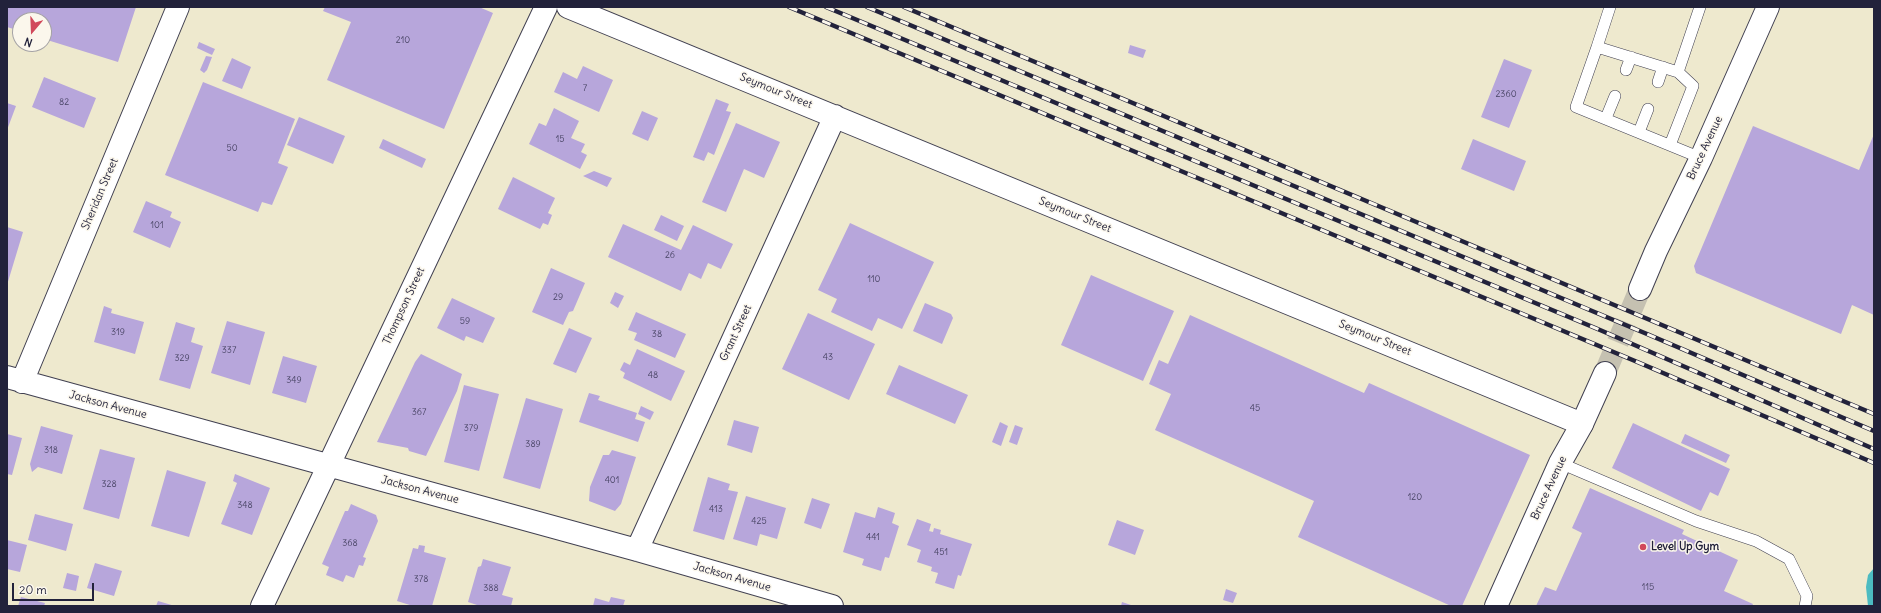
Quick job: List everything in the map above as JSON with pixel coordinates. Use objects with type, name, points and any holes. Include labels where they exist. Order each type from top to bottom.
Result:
[{"type":"street","name":"Sheridan Street","points":[[15,379],[178,7]]},
{"type":"street","name":"Thompson Street","points":[[262,606],[546,7]]},
{"type":"street","name":"Seymour Street","points":[[568,7],[1582,424]]},
{"type":"street","name":"Bruce Avenue","points":[[1640,289],[1656,251],[1701,158],[1768,7]]},
{"type":"street","name":"Grant Street","points":[[637,550],[835,116]]},
{"type":"street","name":"Bruce Avenue","points":[[1496,606],[1560,463],[1582,424],[1605,372]]},
{"type":"street","name":"Jackson Avenue","points":[[15,379],[328,464],[832,606]]},
{"type":"lane","points":[[1610,7],[1576,107],[1701,158]]},
{"type":"lane","points":[[1678,72],[1700,7]]},
{"type":"lane","points":[[1597,47],[1678,72],[1693,86],[1670,145]]},
{"type":"lane","points":[[1626,70],[1631,57]]},
{"type":"lane","points":[[1658,82],[1663,67]]},
{"type":"lane","points":[[1606,118],[1615,96]]},
{"type":"lane","points":[[1639,132],[1648,109]]},
{"type":"lane","points":[[1560,463],[1696,521],[1756,541],[1789,558],[1807,596],[1805,606]]},
{"type":"water","points":[[1874,568],[1874,606],[1868,606],[1866,587],[1868,575]]},
{"type":"building","points":[[7,7],[136,7],[118,62],[52,41],[52,12],[12,12],[12,29],[7,27]]},
{"type":"building","points":[[325,7],[479,7],[493,13],[444,129],[327,80],[351,22],[323,11]]},
{"type":"building","points":[[199,42],[215,49],[212,55],[197,48]]},
{"type":"building","points":[[1130,45],[1146,50],[1143,58],[1128,53]]},
{"type":"building","points":[[206,56],[212,57],[207,70],[204,73],[200,70]]},
{"type":"building","points":[[232,58],[251,67],[242,89],[222,81]]},
{"type":"building","points":[[1504,59],[1532,70],[1509,128],[1481,117]]},
{"type":"building","points":[[583,66],[613,80],[599,112],[554,92],[563,72],[577,79]]},
{"type":"building","points":[[44,77],[96,98],[84,128],[32,107]]},
{"type":"building","points":[[203,82],[295,119],[278,163],[288,167],[272,205],[262,202],[258,212],[165,175]]},
{"type":"building","points":[[716,99],[729,104],[726,111],[731,112],[714,155],[708,152],[704,161],[693,157]]},
{"type":"building","points":[[7,103],[16,106],[7,130]]},
{"type":"building","points":[[554,108],[579,121],[571,138],[585,144],[581,152],[587,155],[580,169],[529,144],[539,123],[546,126]]},
{"type":"building","points":[[642,111],[658,118],[648,141],[632,134]]},
{"type":"building","points":[[299,117],[345,136],[333,164],[287,145]]},
{"type":"building","points":[[736,123],[780,142],[764,178],[744,169],[726,212],[702,202]]},
{"type":"building","points":[[1753,126],[1859,170],[1874,134],[1874,315],[1852,305],[1841,334],[1696,273],[1694,266]]},
{"type":"building","points":[[383,139],[426,159],[422,168],[379,148]]},
{"type":"building","points":[[1473,139],[1526,161],[1514,191],[1461,169]]},
{"type":"building","points":[[594,171],[612,178],[607,187],[583,176]]},
{"type":"building","points":[[513,177],[555,198],[548,213],[552,215],[548,225],[543,223],[540,229],[498,209]]},
{"type":"building","points":[[146,201],[172,212],[170,217],[181,222],[170,248],[133,232]]},
{"type":"building","points":[[661,215],[684,226],[677,241],[654,230]]},
{"type":"building","points":[[850,223],[934,262],[902,329],[878,318],[872,331],[831,312],[837,299],[818,290]]},
{"type":"building","points":[[623,224],[681,250],[693,225],[733,244],[721,269],[708,263],[701,279],[689,273],[681,291],[608,257]]},
{"type":"building","points":[[7,227],[23,232],[7,285]]},
{"type":"building","points":[[551,268],[585,283],[573,311],[569,312],[563,325],[532,312]]},
{"type":"building","points":[[1091,275],[1174,311],[1143,381],[1061,345]]},
{"type":"building","points":[[615,292],[624,296],[618,308],[610,303]]},
{"type":"building","points":[[452,298],[495,318],[483,343],[466,336],[464,341],[437,328]]},
{"type":"building","points":[[925,303],[951,314],[953,318],[942,344],[913,331]]},
{"type":"building","points":[[104,306],[112,309],[111,313],[144,322],[135,354],[94,342]]},
{"type":"building","points":[[636,312],[686,334],[675,358],[634,340],[637,333],[628,330]]},
{"type":"building","points":[[808,313],[875,344],[849,400],[782,369]]},
{"type":"building","points":[[1190,315],[1364,393],[1369,383],[1530,455],[1462,606],[1451,606],[1298,537],[1314,501],[1155,430],[1171,394],[1149,384],[1159,360],[1168,364]]},
{"type":"building","points":[[227,321],[265,332],[250,385],[211,373]]},
{"type":"building","points":[[176,322],[195,328],[191,342],[203,346],[190,389],[159,380]]},
{"type":"building","points":[[569,328],[592,338],[576,373],[553,364]]},
{"type":"building","points":[[637,349],[685,371],[671,401],[623,378],[625,373],[620,370],[624,362],[630,365]]},
{"type":"building","points":[[421,354],[462,374],[457,391],[426,456],[409,451],[408,448],[377,442],[415,362]]},
{"type":"building","points":[[283,356],[317,366],[306,403],[272,393]]},
{"type":"building","points":[[899,365],[968,395],[955,424],[886,394]]},
{"type":"building","points":[[464,385],[499,394],[479,471],[444,462]]},
{"type":"building","points":[[589,393],[600,396],[598,400],[637,413],[635,419],[645,422],[638,442],[579,422]]},
{"type":"building","points":[[526,398],[563,409],[540,489],[503,478]]},
{"type":"building","points":[[641,406],[654,412],[650,420],[638,414]]},
{"type":"building","points":[[734,420],[759,427],[752,453],[727,445]]},
{"type":"building","points":[[1000,422],[1008,426],[1001,446],[992,442]]},
{"type":"building","points":[[1633,423],[1730,469],[1718,496],[1710,492],[1701,511],[1612,468]]},
{"type":"building","points":[[1015,425],[1023,428],[1017,445],[1009,442]]},
{"type":"building","points":[[41,426],[73,435],[62,474],[38,467],[32,472],[30,464]]},
{"type":"building","points":[[7,434],[22,438],[12,475],[7,474]]},
{"type":"building","points":[[1685,434],[1730,455],[1726,463],[1681,443]]},
{"type":"building","points":[[100,449],[135,458],[119,519],[83,509]]},
{"type":"building","points":[[612,450],[636,457],[621,504],[615,511],[589,501],[590,487],[603,455],[609,455]]},
{"type":"building","points":[[167,470],[206,482],[189,537],[151,526]]},
{"type":"building","points":[[235,474],[270,488],[252,535],[221,524],[237,483],[233,481]]},
{"type":"building","points":[[708,477],[730,484],[728,490],[738,492],[724,540],[693,531]]},
{"type":"building","name":"Level Up Gym","points":[[1590,488],[1684,530],[1682,534],[1738,560],[1724,591],[1753,604],[1752,606],[1536,606],[1545,587],[1556,591],[1582,533],[1572,528]]},
{"type":"building","points":[[746,496],[786,508],[777,539],[760,534],[757,546],[733,539]]},
{"type":"building","points":[[812,498],[830,504],[821,529],[804,523]]},
{"type":"building","points":[[351,504],[376,515],[378,521],[363,557],[366,558],[363,566],[359,565],[354,578],[346,575],[343,582],[326,575],[329,567],[322,564],[345,511],[348,511]]},
{"type":"building","points":[[878,507],[895,513],[892,523],[899,526],[889,558],[885,557],[881,571],[862,565],[864,559],[843,552],[855,512],[875,518]]},
{"type":"building","points":[[35,514],[73,524],[66,551],[28,540]]},
{"type":"building","points":[[917,519],[931,524],[929,531],[933,532],[934,528],[941,530],[940,534],[972,544],[961,576],[958,575],[954,589],[935,583],[938,573],[931,571],[932,567],[917,562],[921,550],[907,545]]},
{"type":"building","points":[[1117,520],[1144,530],[1135,555],[1108,545]]},
{"type":"building","points":[[7,540],[27,545],[20,572],[7,569]]},
{"type":"building","points":[[419,545],[425,546],[424,552],[446,558],[432,606],[413,606],[397,601],[413,548],[418,549]]},
{"type":"building","points":[[483,559],[511,567],[502,595],[513,598],[511,606],[477,606],[468,602],[478,567],[481,566]]},
{"type":"building","points":[[95,563],[122,571],[114,596],[87,588]]},
{"type":"building","points":[[67,573],[79,576],[76,591],[63,588]]},
{"type":"building","points":[[1226,589],[1237,593],[1233,603],[1223,600]]},
{"type":"building","points":[[21,597],[45,603],[44,606],[18,606]]},
{"type":"building","points":[[611,597],[625,600],[623,606],[593,606],[595,598],[609,602]]},
{"type":"building","points":[[158,601],[175,606],[156,606]]},
{"type":"building","points":[[1122,602],[1134,606],[1121,606]]},
{"type":"tunnel","points":[[1605,373],[1640,289]]},
{"type":"railway","points":[[789,7],[1635,361],[1874,463]]},
{"type":"railway","points":[[826,7],[1600,330],[1874,449]]},
{"type":"railway","points":[[867,7],[1647,334],[1874,431]]},
{"type":"railway","points":[[904,7],[1874,414]]},
{"type":"place","name":"Level Up Gym","points":[[1643,547]]}]
